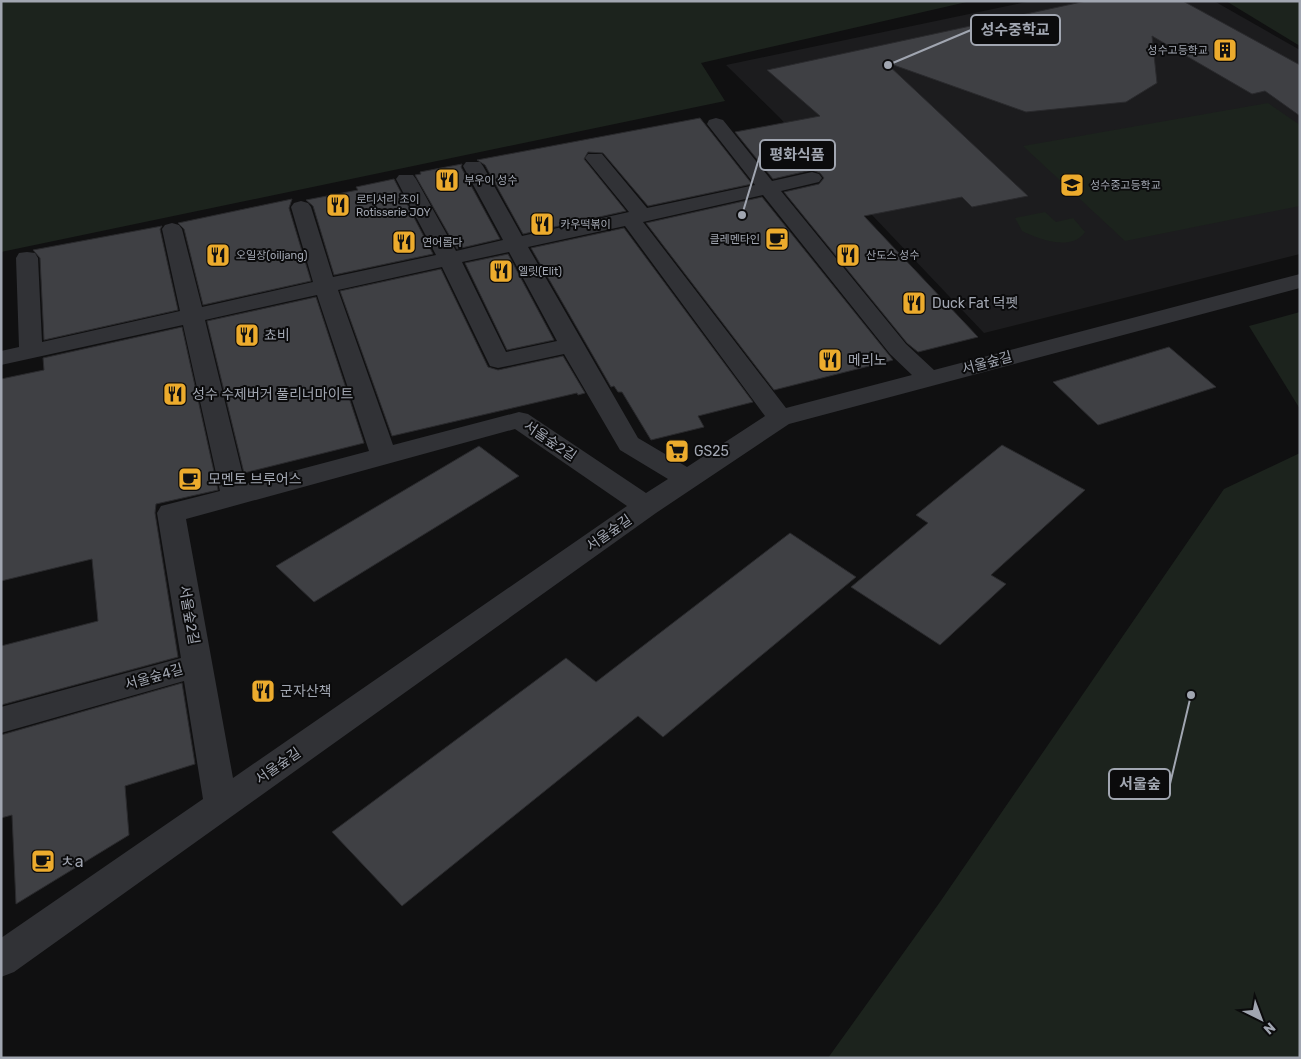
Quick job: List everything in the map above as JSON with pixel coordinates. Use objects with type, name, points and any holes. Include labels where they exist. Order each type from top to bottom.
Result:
[{"type":"street","points":[[716,124],[898,349],[929,378]]},
{"type":"street","points":[[595,158],[780,418]]},
{"type":"street","points":[[473,166],[571,345],[629,444],[688,479]]},
{"type":"street","points":[[1,358],[516,242],[812,178]]},
{"type":"street","points":[[406,179],[449,258],[498,361],[571,345]]},
{"type":"street","points":[[301,207],[325,286],[384,456]]},
{"type":"street","points":[[172,229],[194,315],[235,496]]},
{"type":"street","points":[[27,258],[31,351]]},
{"type":"street","name":"서울숲길","points":[[1,960],[646,506],[780,418],[1300,281]]},
{"type":"street","name":"서울숲2길","points":[[197,665],[171,513],[519,420],[646,506]]},
{"type":"street","name":"서울숲4길","points":[[1,720],[197,665],[221,806]]},
{"type":"street","points":[[1,947],[35,936]]},
{"type":"shaded area","points":[[1,1],[971,1],[701,63],[725,101],[1,252]]},
{"type":"shaded area","name":"성수중고등학교","points":[[1031,1],[1214,1],[1300,50],[1300,254],[984,333],[779,117],[726,65]]},
{"type":"shaded area","points":[[1226,1],[1300,1],[1300,46]]},
{"type":"shaded area","points":[[1268,103],[1300,125],[1300,206],[1125,241],[1023,146]]},
{"type":"shaded area","points":[[1045,212],[1056,222],[1073,218],[1085,232],[1079,238],[1072,241],[1064,243],[1055,242],[1022,231],[1015,218]]},
{"type":"shaded area","points":[[1300,312],[1300,409],[1249,326]]},
{"type":"shaded area","points":[[1300,453],[1300,1058],[828,1058],[940,902],[1224,489]]},
{"type":"building","points":[[1086,1],[1183,1],[1300,65],[1300,116],[1265,91],[1252,94],[1152,36],[1157,83],[1126,102],[1026,112],[885,62],[1028,196],[972,207],[962,197],[864,216],[978,337],[918,352],[907,343],[784,192],[819,184],[824,178],[820,173],[812,170],[773,179],[735,132],[820,116],[767,70]]},
{"type":"building","points":[[700,118],[752,184],[648,206],[603,153],[588,152],[584,159],[626,211],[523,234],[485,165],[477,160]]},
{"type":"building","points":[[462,164],[461,167],[500,239],[457,249],[415,175],[421,174],[420,172]]},
{"type":"building","points":[[394,179],[433,254],[334,275],[313,206],[306,200],[358,190],[356,187]]},
{"type":"building","points":[[762,197],[893,360],[774,390],[646,223]]},
{"type":"building","points":[[292,199],[289,208],[311,281],[203,305],[184,229],[178,223]]},
{"type":"building","points":[[162,226],[160,229],[178,310],[44,340],[40,258],[33,250]]},
{"type":"building","points":[[624,228],[753,402],[698,416],[704,427],[651,440],[622,392],[618,392],[614,386],[611,387],[531,248]]},
{"type":"building","points":[[508,254],[554,340],[507,350],[465,263]]},
{"type":"building","points":[[441,269],[488,367],[498,370],[563,356],[585,393],[578,395],[577,393],[392,436],[340,291]]},
{"type":"building","points":[[316,297],[364,443],[244,473],[207,321]]},
{"type":"building","points":[[182,327],[218,490],[156,504],[155,513],[178,657],[1,705],[1,646],[98,621],[92,559],[1,581],[1,379],[44,370],[43,358]]},
{"type":"building","points":[[1169,347],[1216,387],[1098,425],[1053,382]]},
{"type":"building","points":[[1002,445],[1085,490],[991,575],[1006,584],[940,645],[851,587],[928,523],[916,515]]},
{"type":"building","points":[[479,446],[519,476],[314,602],[276,566]]},
{"type":"building","points":[[790,533],[856,577],[663,737],[638,716],[402,906],[332,832],[566,658],[596,682]]},
{"type":"building","points":[[182,683],[195,764],[125,786],[129,835],[16,904],[12,815],[1,818],[1,735]]},
{"type":"place","name":"성수고등학교","points":[[1225,50]]},
{"type":"place","name":"성수중학교","points":[[888,65]]},
{"type":"place","name":"부우이 성수","points":[[447,180]]},
{"type":"place","name":"성수중고등학교","points":[[1072,185]]},
{"type":"place","name":"로티서리 조이 Rotisserie JOY","points":[[338,205]]},
{"type":"place","name":"평화식품","points":[[742,215]]},
{"type":"place","name":"카우떡볶이","points":[[542,224]]},
{"type":"place","name":"클레멘타인","points":[[777,239]]},
{"type":"place","name":"연어롭다","points":[[404,242]]},
{"type":"place","name":"오일장(oiljang)","points":[[218,255]]},
{"type":"place","name":"산도스 성수","points":[[848,255]]},
{"type":"place","name":"엘릿(Elit)","points":[[501,271]]},
{"type":"place","name":"Duck Fat 덕펫","points":[[914,303]]},
{"type":"place","name":"쵸비","points":[[247,335]]},
{"type":"place","name":"메리노","points":[[830,360]]},
{"type":"place","name":"성수 수제버거 풀리너마이트","points":[[175,394]]},
{"type":"place","name":"GS25","points":[[677,451]]},
{"type":"place","name":"모멘토 브루어스","points":[[190,479]]},
{"type":"place","name":"군자산책","points":[[263,691]]},
{"type":"place","name":"서울숲","points":[[1191,695]]},
{"type":"place","name":"ㅊa","points":[[43,861]]}]
